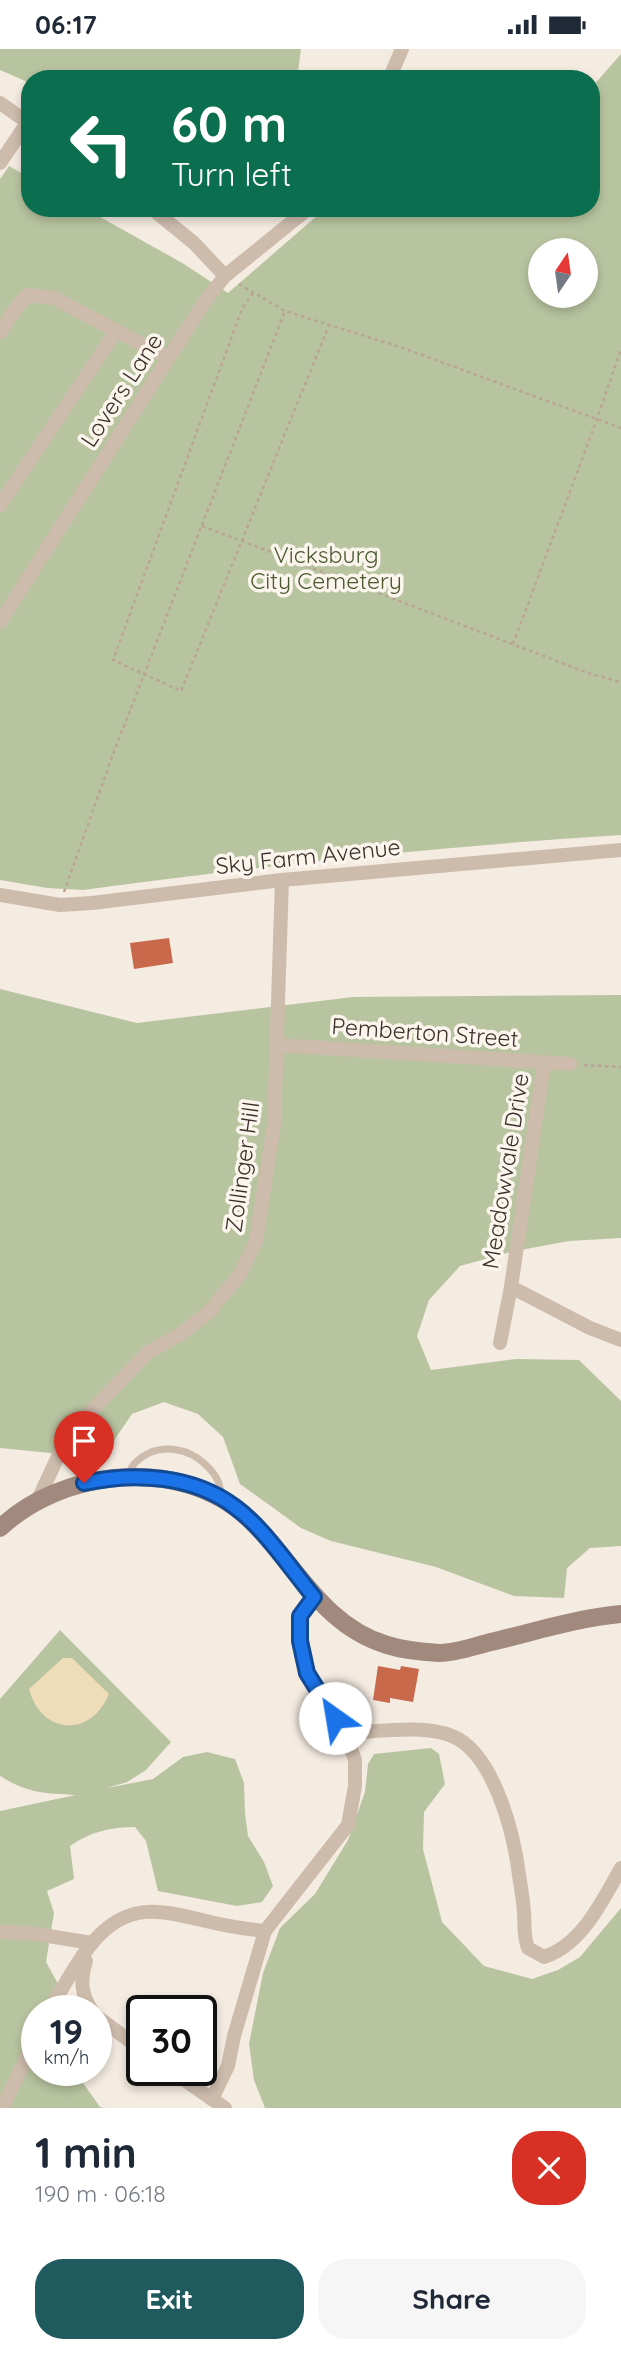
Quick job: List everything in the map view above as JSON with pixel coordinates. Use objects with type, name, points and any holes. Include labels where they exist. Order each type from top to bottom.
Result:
[{"type":"street","points":[[393,70],[402,49]]},
{"type":"street","points":[[0,103],[21,118]]},
{"type":"street","points":[[0,163],[21,133]]},
{"type":"street","points":[[162,217],[194,243],[225,276]]},
{"type":"street","name":"Lovers Lane","points":[[0,622],[205,301],[225,276],[298,217]]},
{"type":"street","points":[[0,332],[28,295],[54,298],[168,358]]},
{"type":"street","points":[[0,505],[116,331]]},
{"type":"street","name":"Sky Farm Avenue","points":[[0,895],[60,905],[282,880],[621,850]]},
{"type":"street","name":"Zollinger Hill","points":[[37,1502],[60,1452],[84,1419],[147,1353],[179,1335],[209,1312],[240,1275],[256,1241],[274,1124],[282,880]]},
{"type":"street","name":"Pemberton Street","points":[[278,1045],[570,1064]]},
{"type":"street","name":"Meadowvale Drive","points":[[500,1343],[544,1063]]},
{"type":"street","name":"Meadowvale Drive","points":[[510,1287],[590,1328],[621,1339]]},
{"type":"street","points":[[0,1528],[15,1514],[62,1490],[84,1483],[147,1477],[173,1481],[219,1497],[253,1522],[314,1597],[349,1628],[389,1646],[442,1653],[621,1614]]},
{"type":"street","points":[[212,2099],[228,2066],[234,2036],[265,1931],[348,1825],[355,1786],[355,1760],[345,1733],[324,1704],[307,1673],[300,1641],[300,1616],[314,1597]]},
{"type":"street","points":[[345,1733],[415,1731],[453,1736],[467,1746],[485,1766],[506,1811],[519,1869],[524,1915],[523,1936],[528,1948],[544,1957],[557,1952],[579,1933],[599,1907],[621,1868]]},
{"type":"street","points":[[59,1995],[92,1943],[115,1922],[127,1916],[151,1910],[265,1931]]},
{"type":"street","points":[[0,1932],[30,1933],[92,1943]]},
{"type":"street","points":[[84,1995],[82,1972],[92,1943]]},
{"type":"street","points":[[2,2108],[21,2069]]},
{"type":"street","points":[[193,2086],[225,2108]]},
{"type":"lane","points":[[126,1477],[135,1463],[154,1451],[174,1448],[198,1456],[216,1475],[221,1489],[219,1497]]},
{"type":"path","points":[[225,276],[285,311],[403,348],[621,428]]},
{"type":"path","points":[[253,293],[242,309],[113,660],[181,691],[329,325]]},
{"type":"path","points":[[60,905],[112,757],[285,311]]},
{"type":"path","points":[[513,644],[621,349]]},
{"type":"path","points":[[202,526],[591,674],[621,682]]},
{"type":"path","points":[[570,1064],[621,1067]]},
{"type":"green space","points":[[0,49],[301,49],[298,70],[21,70],[21,79],[0,70]]},
{"type":"green space","name":"Vicksburg City Cemetery","points":[[621,54],[621,835],[351,858],[83,890],[47,888],[0,880],[0,179],[9,166],[21,173],[21,217],[100,217],[184,264],[228,293],[316,217],[600,217],[600,78]]},
{"type":"green space","points":[[0,989],[137,1023],[353,997],[621,995],[621,1238],[569,1241],[515,1251],[460,1266],[429,1300],[417,1336],[431,1370],[516,1359],[579,1360],[621,1401],[621,1546],[590,1548],[567,1568],[564,1598],[514,1596],[436,1567],[331,1541],[301,1528],[240,1484],[223,1437],[198,1414],[164,1402],[132,1414],[102,1458],[0,1448]]},
{"type":"green space","points":[[60,1630],[171,1742],[146,1770],[127,1782],[107,1788],[153,1779],[183,1757],[207,1752],[235,1759],[244,1783],[248,1836],[264,1862],[273,1886],[262,1902],[237,1906],[158,1891],[146,1841],[135,1827],[101,1831],[70,1846],[74,1879],[47,1891],[54,1913],[46,1962],[64,1995],[21,1995],[21,2086],[85,2086],[100,2107],[104,2108],[0,2108],[0,1811],[76,1795],[28,1789],[0,1776],[0,1699]]},
{"type":"green space","points":[[431,1748],[439,1754],[445,1784],[424,1812],[423,1849],[442,1922],[484,1966],[532,1979],[558,1970],[580,1957],[621,1908],[621,2108],[265,2108],[254,2080],[249,2044],[263,1973],[280,1928],[315,1894],[348,1840],[365,1792],[368,1764],[374,1754]]},
{"type":"sand","points":[[63,1658],[72,1658],[109,1694],[91,1718],[79,1724],[55,1722],[44,1715],[35,1704],[29,1689]]},
{"type":"building","points":[[169,938],[173,963],[134,969],[130,943]]},
{"type":"building","points":[[378,1666],[400,1670],[401,1666],[419,1669],[413,1702],[390,1698],[390,1703],[373,1700]]},
{"type":"route","points":[[84,1483],[126,1477],[173,1481],[200,1488],[219,1497],[253,1522],[314,1597],[300,1616],[300,1641],[307,1673],[335,1718]]}]
